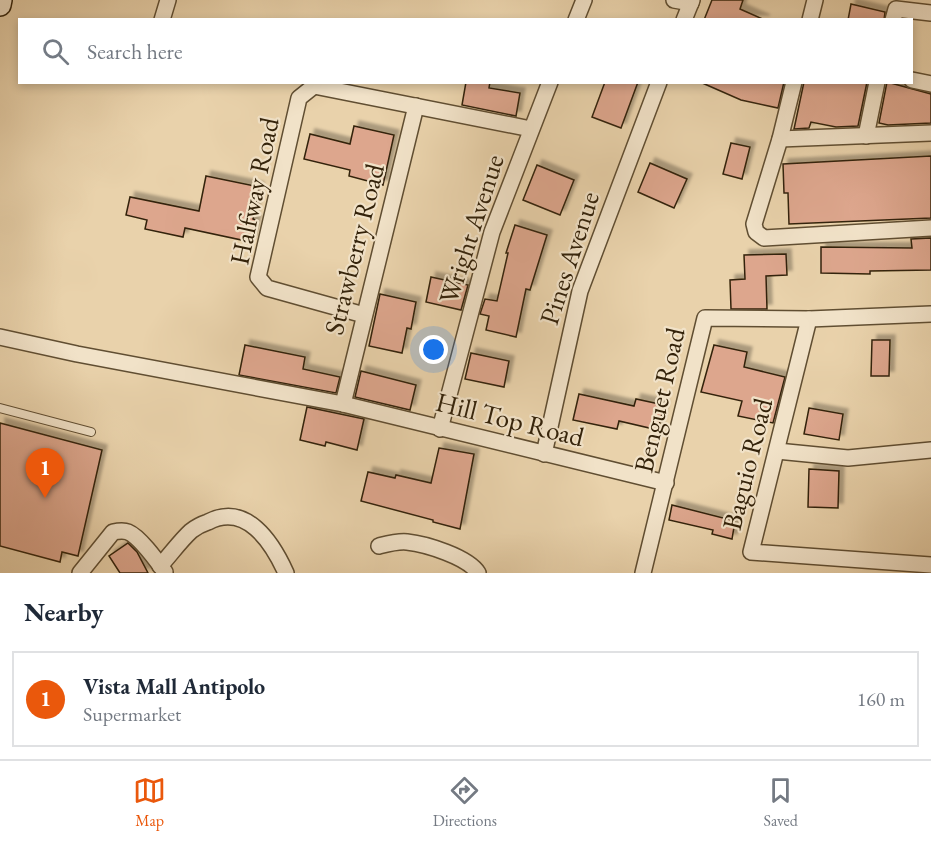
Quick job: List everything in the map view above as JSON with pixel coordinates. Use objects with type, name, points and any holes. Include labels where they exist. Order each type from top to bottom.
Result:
[{"type":"main road","points":[[0,6],[1,0]]},
{"type":"street","points":[[163,18],[168,0]]},
{"type":"street","points":[[577,18],[584,0]]},
{"type":"street","points":[[674,0],[692,2],[685,18]]},
{"type":"street","points":[[810,18],[815,0]]},
{"type":"street","points":[[894,18],[896,9],[931,13]]},
{"type":"street","points":[[913,80],[931,84]]},
{"type":"street","name":"Wright Avenue","points":[[440,429],[492,232],[549,84]]},
{"type":"street","name":"Pines Avenue","points":[[544,454],[580,291],[658,84]]},
{"type":"street","points":[[794,84],[780,139],[754,224],[756,232],[764,238],[931,228]]},
{"type":"street","points":[[867,136],[877,84]]},
{"type":"street","name":"Halfway Road","points":[[364,315],[267,288],[258,277],[299,98],[314,86],[531,129]]},
{"type":"street","name":"Strawberry Road","points":[[343,404],[416,106]]},
{"type":"street","points":[[780,139],[931,133]]},
{"type":"street","name":"Benguet Road","points":[[643,573],[705,318],[809,320],[931,314]]},
{"type":"street","name":"Baguio Road","points":[[809,320],[751,552],[931,565]]},
{"type":"street","name":"Hill Top Road","points":[[0,337],[77,354],[343,404],[666,483]]},
{"type":"street","points":[[777,451],[848,458],[931,450]]},
{"type":"street","points":[[80,573],[113,532],[121,531],[127,531],[136,538],[163,569],[193,529],[219,516],[246,519],[266,538],[286,573]]},
{"type":"street","points":[[379,546],[406,542],[455,555],[474,566],[478,573]]},
{"type":"lane","points":[[0,408],[91,432]]},
{"type":"building","points":[[712,0],[743,0],[740,9],[760,18],[705,18]]},
{"type":"building","points":[[851,4],[885,12],[884,18],[848,18]]},
{"type":"building","points":[[466,84],[490,84],[489,88],[520,93],[516,116],[462,105]]},
{"type":"building","points":[[604,84],[637,84],[621,128],[592,117]]},
{"type":"building","points":[[705,84],[784,84],[778,108],[741,100]]},
{"type":"building","points":[[804,84],[867,84],[858,126],[836,127],[811,122],[809,128],[794,129]]},
{"type":"building","points":[[887,84],[931,94],[931,123],[888,125],[879,123]]},
{"type":"building","points":[[354,126],[394,135],[383,185],[349,176],[350,170],[304,159],[310,134],[350,144]]},
{"type":"building","points":[[731,143],[750,147],[742,179],[723,174]]},
{"type":"building","points":[[931,156],[931,218],[789,224],[788,193],[784,193],[783,164]]},
{"type":"building","points":[[650,163],[687,179],[674,208],[638,192]]},
{"type":"building","points":[[537,165],[574,180],[560,215],[523,200]]},
{"type":"building","points":[[206,176],[259,187],[251,242],[185,228],[183,237],[145,229],[147,220],[126,215],[130,197],[199,211]]},
{"type":"building","points":[[515,225],[547,235],[530,290],[526,289],[516,337],[486,330],[489,316],[480,314],[485,299],[497,301],[508,253],[506,253]]},
{"type":"building","points":[[931,238],[931,270],[870,271],[870,274],[821,273],[821,247],[912,248],[911,239]]},
{"type":"building","points":[[786,254],[787,275],[766,276],[767,309],[731,309],[730,280],[745,279],[744,255]]},
{"type":"building","points":[[431,277],[468,285],[461,310],[426,302]]},
{"type":"building","points":[[380,294],[416,302],[411,329],[407,328],[402,353],[369,346]]},
{"type":"building","points":[[872,340],[890,340],[889,376],[871,376]]},
{"type":"building","points":[[245,345],[305,357],[303,369],[340,377],[336,393],[239,375]]},
{"type":"building","points":[[714,345],[747,352],[744,367],[785,377],[773,423],[738,416],[742,401],[701,392]]},
{"type":"building","points":[[471,353],[509,361],[504,387],[465,379]]},
{"type":"building","points":[[361,371],[416,385],[410,410],[355,397]]},
{"type":"building","points":[[579,394],[634,406],[636,399],[664,405],[658,430],[619,421],[617,429],[573,420]]},
{"type":"building","points":[[307,407],[364,419],[357,450],[326,442],[325,446],[300,440]]},
{"type":"building","points":[[809,408],[843,414],[839,440],[804,434]]},
{"type":"building","points":[[0,423],[102,450],[78,556],[62,552],[60,562],[0,546]]},
{"type":"building","points":[[439,448],[474,454],[460,529],[361,501],[368,472],[395,478],[396,475],[431,483]]},
{"type":"building","points":[[809,469],[839,471],[838,508],[808,507]]},
{"type":"building","points":[[672,505],[735,521],[732,539],[712,534],[713,530],[669,520]]},
{"type":"building","points":[[128,543],[137,552],[148,573],[120,573],[109,556]]},
{"type":"place","name":"Vista Mall Antipolo","points":[[45,498]]}]
